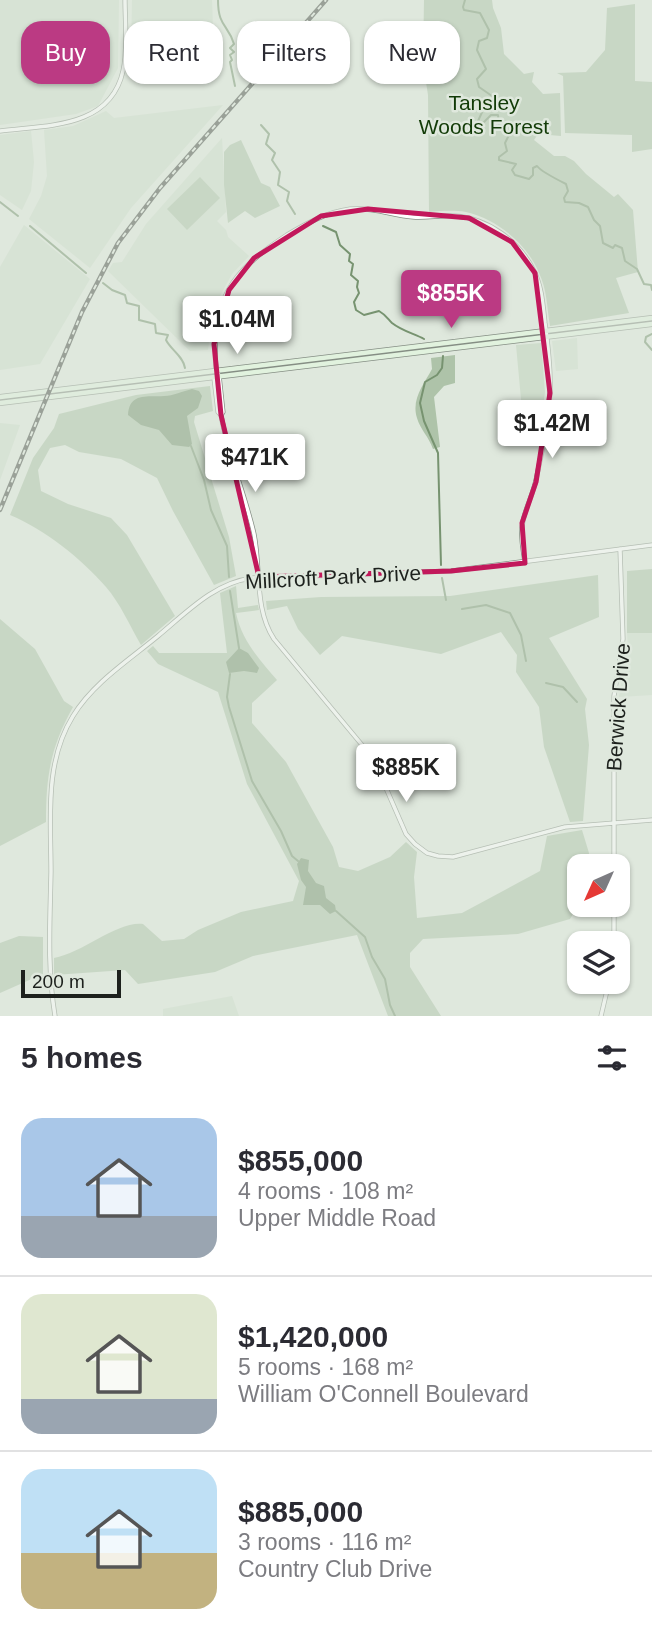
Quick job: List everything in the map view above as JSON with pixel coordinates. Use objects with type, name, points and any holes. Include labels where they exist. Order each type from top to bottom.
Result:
[{"type":"main road","points":[[0,403],[651,321]]},
{"type":"main road","points":[[0,397],[216,374]]},
{"type":"street","points":[[0,131],[81,120],[106,104],[124,70],[125,0]]},
{"type":"street","points":[[524,563],[522,523],[536,482],[549,403],[550,376],[541,291],[533,268],[518,248],[490,226],[461,216],[414,217],[376,209],[351,209],[307,223],[258,255],[242,269],[226,296],[214,344],[223,412],[221,415],[254,534],[264,618],[270,632],[368,751],[406,834],[422,850],[438,856],[453,857],[557,829],[652,820]]},
{"type":"street","name":"Millcroft Park Drive","points":[[55,1016],[48,954],[51,792],[55,760],[65,730],[91,692],[200,601],[228,584],[260,577],[451,571],[652,545]]},
{"type":"street","name":"Berwick Drive","points":[[614,854],[615,692],[623,639],[620,548]]},
{"type":"street","points":[[601,1016],[606,994]]},
{"type":"highlighted area","points":[[368,209],[469,218],[512,242],[535,273],[550,393],[536,482],[522,523],[525,563],[451,571],[259,577],[221,415],[214,344],[229,290],[254,258],[321,216]]},
{"type":"shaded area","points":[[0,0],[119,0],[118,68],[110,83],[110,21],[21,21],[21,84],[110,84],[98,106],[76,114],[0,125]]},
{"type":"shaded area","points":[[132,0],[212,0],[213,21],[132,21]]},
{"type":"shaded area","points":[[223,105],[131,208],[90,268],[29,219],[41,196],[47,176],[44,130],[73,126],[106,111],[114,118]]},
{"type":"shaded area","points":[[31,131],[34,162],[31,191],[22,210],[0,195],[0,135]]},
{"type":"shaded area","points":[[222,138],[226,212],[217,221],[226,230],[228,237],[249,256],[232,274],[220,296],[211,325],[208,350],[190,351],[108,271],[113,263],[122,262],[146,224]]},
{"type":"shaded area","points":[[24,225],[90,279],[40,364],[0,370],[0,267]]},
{"type":"shaded area","points":[[577,338],[578,369],[556,371],[552,341]]},
{"type":"shaded area","points":[[541,343],[545,392],[541,420],[523,421],[516,345]]},
{"type":"shaded area","points":[[192,389],[199,391],[202,396],[198,408],[187,416],[192,444],[189,447],[172,445],[159,430],[141,425],[128,415],[132,402],[140,397],[171,395]]},
{"type":"shaded area","points":[[0,423],[20,425],[0,480]]},
{"type":"shaded area","points":[[627,633],[652,633],[652,695],[619,697],[628,649]]},
{"type":"shaded area","points":[[239,648],[248,653],[259,668],[257,673],[229,673],[226,662]]},
{"type":"shaded area","points":[[301,858],[309,860],[308,871],[316,883],[324,886],[326,898],[335,905],[336,911],[330,914],[320,905],[303,905],[306,887],[301,880],[297,864]]},
{"type":"shaded area","points":[[232,996],[239,1016],[163,1016],[163,1009]]},
{"type":"green space","name":"Tansley Woods Forest","points":[[424,0],[492,0],[501,28],[504,54],[524,74],[534,72],[532,82],[543,94],[560,93],[561,136],[538,134],[534,140],[554,156],[565,156],[574,161],[614,197],[618,194],[633,210],[638,272],[616,278],[629,313],[550,326],[542,279],[527,252],[510,234],[478,215],[457,211],[429,212],[426,84],[460,84],[460,21],[424,21]]},
{"type":"green space","points":[[635,4],[635,81],[652,82],[652,149],[632,152],[632,135],[565,133],[563,76],[557,73],[586,72],[605,50],[607,8]]},
{"type":"green space","points":[[241,140],[261,183],[270,187],[280,206],[255,218],[245,211],[228,223],[224,152],[230,145]]},
{"type":"green space","points":[[200,177],[220,198],[187,230],[167,209]]},
{"type":"green space","points":[[455,355],[455,383],[444,386],[434,397],[440,447],[433,449],[417,418],[417,398],[432,369],[431,358]]},
{"type":"green space","points":[[210,386],[213,411],[195,416],[194,422],[229,537],[236,576],[214,585],[157,478],[121,459],[79,452],[65,445],[50,448],[38,470],[41,491],[68,504],[111,518],[127,535],[175,616],[141,645],[116,600],[96,576],[49,537],[10,515],[33,458],[54,428],[59,414],[136,395]]},
{"type":"green space","points":[[652,569],[652,633],[627,633],[627,571]]},
{"type":"green space","points":[[598,575],[599,617],[549,638],[587,699],[585,709],[589,745],[583,821],[570,822],[544,747],[539,707],[516,672],[517,655],[501,632],[441,654],[342,636],[320,655],[298,629],[287,606],[267,610],[266,601],[321,597],[450,596]]},
{"type":"green space","points":[[236,586],[238,608],[258,605],[259,610],[236,613],[242,632],[252,649],[277,680],[252,703],[252,723],[286,762],[333,847],[339,867],[358,871],[390,857],[406,842],[417,852],[414,877],[417,918],[462,913],[540,871],[547,836],[582,830],[589,854],[567,854],[567,917],[571,917],[570,919],[518,934],[423,939],[410,953],[410,967],[441,1016],[388,1016],[357,935],[253,956],[215,972],[138,984],[125,970],[54,975],[54,958],[122,927],[143,924],[162,941],[184,939],[198,930],[241,912],[293,901],[299,881],[247,784],[218,692],[158,664],[147,651],[153,646],[159,653],[227,653],[220,593]]},
{"type":"green space","points":[[0,619],[35,649],[64,701],[73,707],[54,750],[47,791],[46,822],[0,846]]},
{"type":"green space","points":[[19,936],[43,937],[43,974],[0,993],[0,943]]},
{"type":"waterway","points":[[218,0],[221,21],[234,44],[230,48],[234,52],[230,55],[230,62],[235,86]]},
{"type":"waterway","points":[[465,0],[464,10],[480,13],[489,30],[487,38],[479,41],[477,50],[486,69],[477,79],[479,87],[495,101],[493,105],[484,108],[478,121],[483,123],[491,115],[498,115],[499,126],[510,133],[505,143],[507,151],[499,160],[516,164],[512,170],[515,175],[529,179],[533,175],[533,168],[537,166],[566,184],[568,191],[565,202],[588,207],[600,226],[603,243],[613,248],[615,245],[622,248],[625,261],[637,269],[644,284],[651,285],[652,290]]},
{"type":"waterway","points":[[261,125],[269,134],[266,144],[275,153],[272,160],[280,172],[278,185],[289,192],[287,201],[295,214]]},
{"type":"waterway","points":[[0,202],[18,216]]},
{"type":"waterway","points":[[30,226],[86,273]]},
{"type":"waterway","points":[[323,226],[336,232],[340,245],[350,254],[349,261],[353,264],[351,275],[358,281],[359,293],[354,302],[356,310],[364,315],[379,311],[396,326],[424,339]]},
{"type":"waterway","points":[[103,283],[125,295],[127,303],[139,306],[139,320],[155,324],[156,333],[168,335],[166,340],[185,368]]},
{"type":"waterway","points":[[652,334],[646,337],[645,342],[652,350]]},
{"type":"waterway","points":[[441,565],[438,453],[424,421],[420,403],[425,382],[437,375],[442,368],[443,356]]},
{"type":"waterway","points":[[191,446],[204,480],[211,510],[227,546],[229,577]]},
{"type":"waterway","points":[[442,578],[446,600]]},
{"type":"waterway","points":[[230,591],[239,648]]},
{"type":"waterway","points":[[462,609],[486,605],[510,613],[521,635],[526,661]]},
{"type":"waterway","points":[[230,674],[227,697],[229,707],[252,781],[292,856],[298,861]]},
{"type":"waterway","points":[[546,683],[563,687],[577,702]]},
{"type":"waterway","points":[[336,911],[365,937],[372,957],[385,979],[395,1016]]},
{"type":"railway","points":[[0,510],[82,312],[118,243],[160,188],[326,0]]}]
